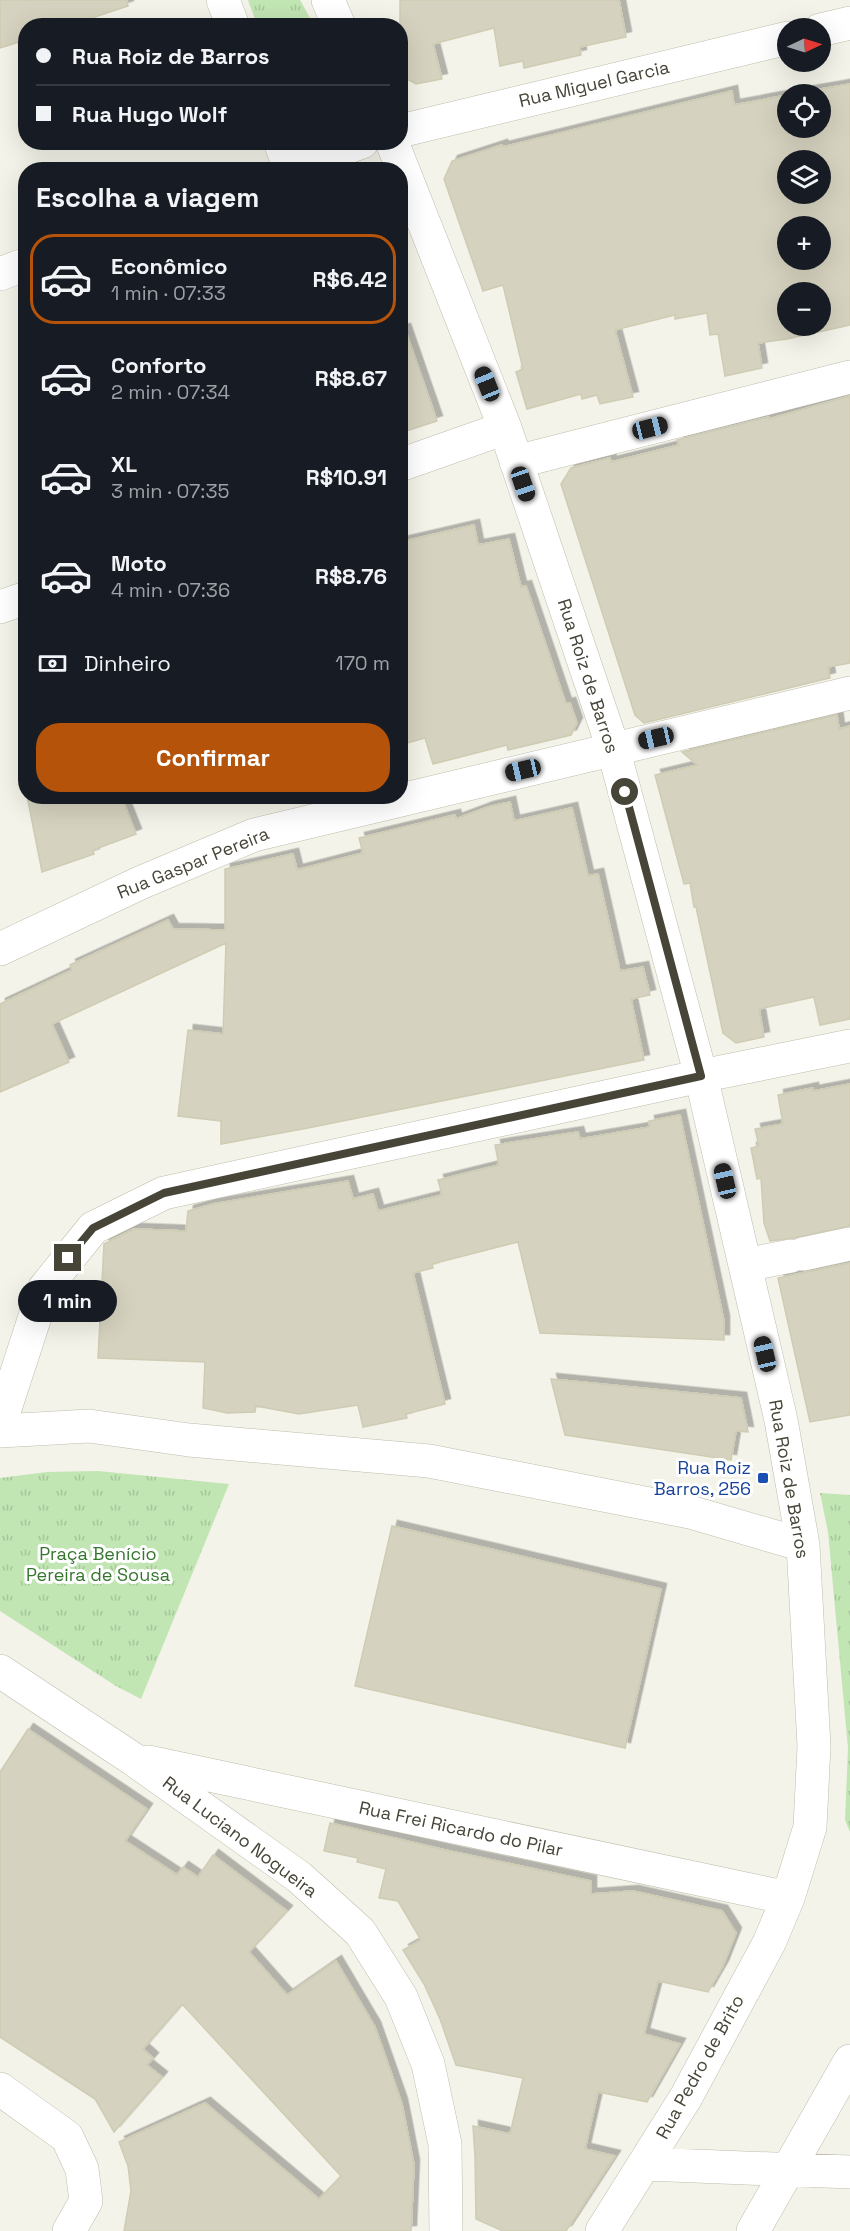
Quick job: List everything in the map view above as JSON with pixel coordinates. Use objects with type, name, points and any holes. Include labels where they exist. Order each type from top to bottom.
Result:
[{"type":"street","points":[[328,0],[336,18]]},
{"type":"street","points":[[831,27],[850,23]]},
{"type":"street","name":"Rua Miguel Garcia","points":[[408,128],[777,41]]},
{"type":"street","points":[[285,160],[328,150]]},
{"type":"street","name":"Rua Roiz de Barros","points":[[408,182],[505,428],[613,748],[701,1076],[781,1420],[803,1545],[814,1746],[810,1827],[788,1898]]},
{"type":"street","points":[[0,274],[18,267]]},
{"type":"street","points":[[516,462],[850,377]]},
{"type":"street","points":[[408,462],[505,428]]},
{"type":"street","points":[[0,607],[18,601]]},
{"type":"street","name":"Rua Gaspar Pereira","points":[[408,798],[850,693]]},
{"type":"street","name":"Rua Gaspar Pereira","points":[[0,949],[140,883],[254,835],[382,804]]},
{"type":"street","points":[[0,1424],[44,1289],[93,1228],[164,1193],[701,1076],[850,1046]]},
{"type":"street","points":[[745,1265],[850,1244]]},
{"type":"street","points":[[0,1431],[89,1426],[189,1440],[429,1461],[690,1512],[803,1545]]},
{"type":"street","name":"Rua Luciano Nogueira","points":[[4,1677],[133,1759],[298,1877],[360,1932],[401,1997],[428,2064],[445,2144],[446,2231]]},
{"type":"street","name":"Rua Frei Ricardo do Pilar","points":[[133,1759],[788,1898]]},
{"type":"street","name":"Rua Pedro de Brito","points":[[602,2231],[686,2097],[769,1943],[788,1898]]},
{"type":"street","points":[[753,2231],[850,2061]]},
{"type":"street","points":[[0,2089],[67,2137],[82,2169],[86,2201],[69,2231]]},
{"type":"street","points":[[645,2164],[850,2172]]},
{"type":"green space","points":[[248,0],[300,0],[310,18],[254,18]]},
{"type":"green space","name":"Praça Benício Pereira de Sousa","points":[[98,1471],[229,1484],[141,1699],[116,1686],[0,1611],[0,1478],[47,1472]]},
{"type":"green space","points":[[820,1493],[850,1495],[850,1832],[845,1820],[848,1748],[828,1532]]},
{"type":"building","points":[[0,0],[127,0],[128,6],[92,18],[18,18],[18,42],[0,48]]},
{"type":"building","points":[[400,0],[619,0],[626,37],[580,47],[581,55],[524,68],[523,61],[500,66],[494,28],[433,44],[442,79],[416,84],[408,80],[408,18],[400,18]]},
{"type":"building","points":[[850,84],[850,325],[831,329],[831,282],[777,282],[777,336],[800,336],[758,343],[762,368],[725,376],[718,334],[710,335],[707,313],[675,319],[675,315],[615,330],[633,397],[600,404],[597,395],[582,399],[581,394],[527,409],[516,372],[523,369],[503,285],[483,291],[444,179],[452,161],[502,145],[503,147],[732,91],[734,105],[777,97],[777,138],[831,138],[831,87]]},
{"type":"building","points":[[408,338],[437,421],[408,430]]},
{"type":"building","points":[[850,396],[850,663],[828,667],[830,678],[644,723],[635,715],[561,484],[571,468],[610,458],[611,462],[679,445],[677,440],[769,417],[769,419]]},
{"type":"building","points":[[474,525],[478,545],[509,539],[521,587],[526,586],[566,704],[570,703],[577,723],[571,735],[508,750],[507,745],[433,764],[425,738],[408,743],[408,540]]},
{"type":"building","points":[[837,715],[839,729],[850,726],[850,1019],[820,1025],[814,997],[759,1009],[764,1037],[736,1043],[723,1033],[690,883],[684,884],[655,775],[697,765],[682,752]]},
{"type":"building","points":[[510,802],[514,821],[572,808],[588,876],[598,874],[620,971],[643,967],[650,995],[631,999],[644,1060],[221,1144],[221,1121],[178,1116],[188,1030],[223,1034],[226,943],[52,1024],[69,1062],[0,1092],[0,1004],[72,970],[70,965],[168,920],[173,929],[225,930],[225,869],[293,854],[297,870],[363,853],[359,838],[455,815],[456,819],[488,807]]},
{"type":"building","points":[[29,804],[124,804],[136,834],[93,850],[94,854],[42,872]]},
{"type":"building","points":[[850,1084],[850,1226],[770,1241],[764,1223],[761,1178],[757,1179],[751,1148],[759,1146],[755,1129],[783,1124],[778,1095]]},
{"type":"building","points":[[680,1115],[724,1321],[724,1340],[540,1333],[518,1242],[432,1264],[433,1268],[413,1273],[445,1404],[406,1414],[407,1418],[363,1427],[358,1405],[299,1414],[256,1406],[255,1412],[227,1413],[203,1408],[205,1362],[98,1358],[104,1244],[134,1229],[186,1231],[188,1211],[213,1204],[348,1181],[353,1199],[373,1194],[378,1211],[442,1195],[438,1180],[499,1165],[495,1145],[578,1132],[580,1139],[650,1127],[649,1121]]},
{"type":"building","points":[[850,1263],[850,1415],[810,1422],[778,1278]]},
{"type":"building","points":[[551,1379],[741,1398],[748,1432],[736,1431],[731,1460],[565,1435]]},
{"type":"building","points":[[392,1526],[661,1589],[625,1748],[355,1686]]},
{"type":"building","points":[[28,1729],[147,1809],[125,1841],[177,1875],[183,1867],[198,1877],[213,1855],[287,1911],[249,1952],[287,1995],[336,1961],[375,2027],[402,2104],[414,2165],[411,2231],[124,2231],[131,2191],[128,2166],[119,2142],[205,2103],[319,2199],[341,2176],[182,2004],[143,2049],[153,2058],[147,2065],[162,2077],[114,2132],[95,2099],[0,2037],[0,1772]]},
{"type":"building","points":[[330,1823],[591,1881],[591,1894],[633,1891],[722,1911],[736,1933],[723,1966],[708,1992],[658,1981],[644,2034],[680,2044],[647,2102],[598,2092],[585,2149],[615,2156],[566,2231],[503,2231],[476,2219],[473,2126],[510,2134],[523,2078],[456,2065],[440,2019],[424,1984],[403,1950],[421,1940],[398,1901],[379,1898],[386,1869],[357,1862],[358,1858],[324,1851]]},
{"type":"place","name":"Rua Roiz Barros, 256","points":[[763,1478]]},
{"type":"route","points":[[68,1258],[93,1228],[164,1193],[701,1076],[625,792]]}]
